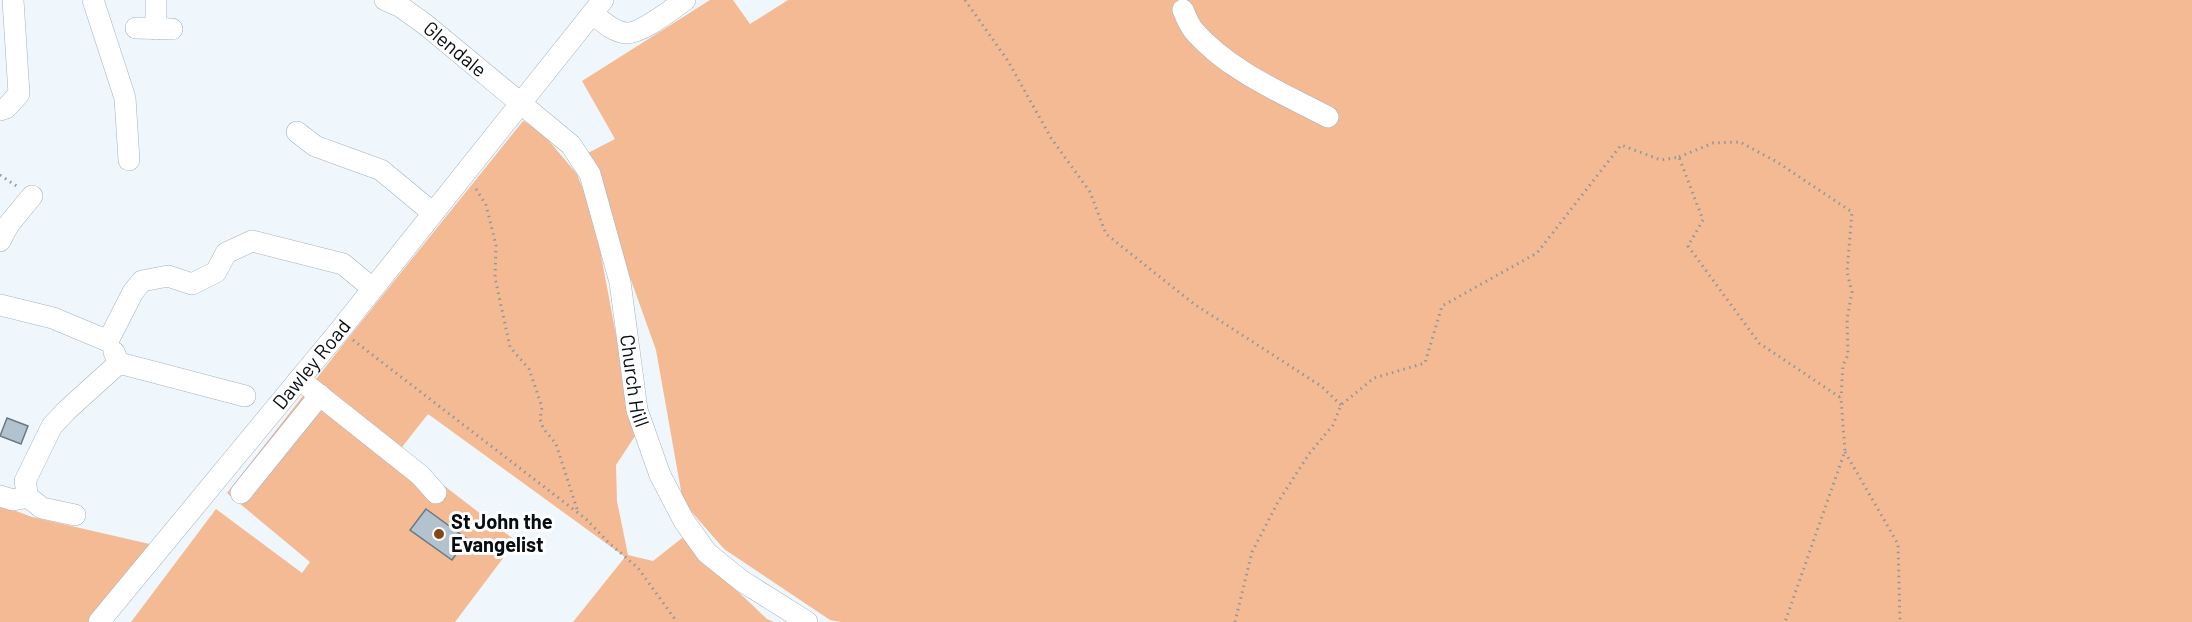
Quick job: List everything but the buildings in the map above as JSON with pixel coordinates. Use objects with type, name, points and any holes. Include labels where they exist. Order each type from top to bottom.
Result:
[{"type":"street","points":[[0,110],[6,108],[19,94],[13,0]]},
{"type":"street","points":[[93,0],[125,98],[129,160]]},
{"type":"street","points":[[155,29],[156,0]]},
{"type":"street","name":"Glendale","points":[[385,0],[401,7],[426,25],[520,104]]},
{"type":"street","points":[[598,7],[611,28],[627,33],[643,28],[685,0]]},
{"type":"street","name":"Dawley Road","points":[[99,622],[340,330],[598,7]]},
{"type":"street","points":[[1183,10],[1193,30],[1224,58],[1262,82],[1328,117]]},
{"type":"street","name":"Church Hill","points":[[520,104],[571,145],[590,174],[620,282],[636,410],[660,475],[684,521],[707,553],[742,581],[807,622]]},
{"type":"street","points":[[297,132],[315,146],[381,170],[433,213]]},
{"type":"street","points":[[0,241],[9,224],[32,196]]},
{"type":"street","points":[[108,341],[142,281],[168,276],[192,284],[216,272],[226,253],[252,241],[343,264],[372,288]]},
{"type":"street","points":[[0,306],[53,318],[108,341],[119,363],[245,396]]},
{"type":"street","points":[[75,515],[42,508],[28,497],[25,481],[52,426],[119,363]]},
{"type":"street","points":[[299,379],[420,475],[436,493]]},
{"type":"street","points":[[241,493],[320,395]]},
{"type":"street","points":[[0,495],[13,500],[28,497]]},
{"type":"path","points":[[965,0],[1008,61],[1051,138],[1090,192],[1106,234],[1194,304],[1321,386],[1341,405]]},
{"type":"path","points":[[1235,622],[1252,552],[1278,502],[1309,454],[1333,425],[1341,405],[1374,378],[1425,363],[1442,306],[1538,253],[1621,145],[1661,160],[1679,157],[1713,143],[1740,142],[1777,162],[1852,212],[1847,272],[1852,292],[1847,319],[1848,355],[1843,365],[1841,398],[1845,451],[1785,622]]},
{"type":"path","points":[[1679,157],[1703,220],[1688,246],[1759,343],[1841,398]]},
{"type":"path","points":[[465,172],[486,205],[496,245],[495,278],[510,347],[529,369],[542,407],[540,418],[543,428],[556,444],[578,512]]},
{"type":"path","points":[[340,330],[578,512],[638,568],[677,622]]},
{"type":"path","points":[[1845,451],[1898,544],[1899,622]]},
{"type":"shaded area","points":[[710,0],[733,0],[750,24],[788,0],[2192,0],[2192,622],[841,622],[830,620],[724,549],[683,502],[656,350],[586,154],[615,139],[582,81]]},
{"type":"shaded area","points":[[523,121],[538,128],[577,174],[594,218],[635,436],[616,465],[617,501],[628,555],[653,561],[682,538],[767,619],[774,622],[573,622],[625,557],[428,414],[399,451],[516,541],[455,622],[131,622],[216,509],[302,573],[310,562],[227,493]]},
{"type":"shaded area","points":[[0,505],[32,517],[154,545],[89,622],[0,622]]},
{"type":"place","name":"St John the Evangelist","points":[[439,534]]}]
